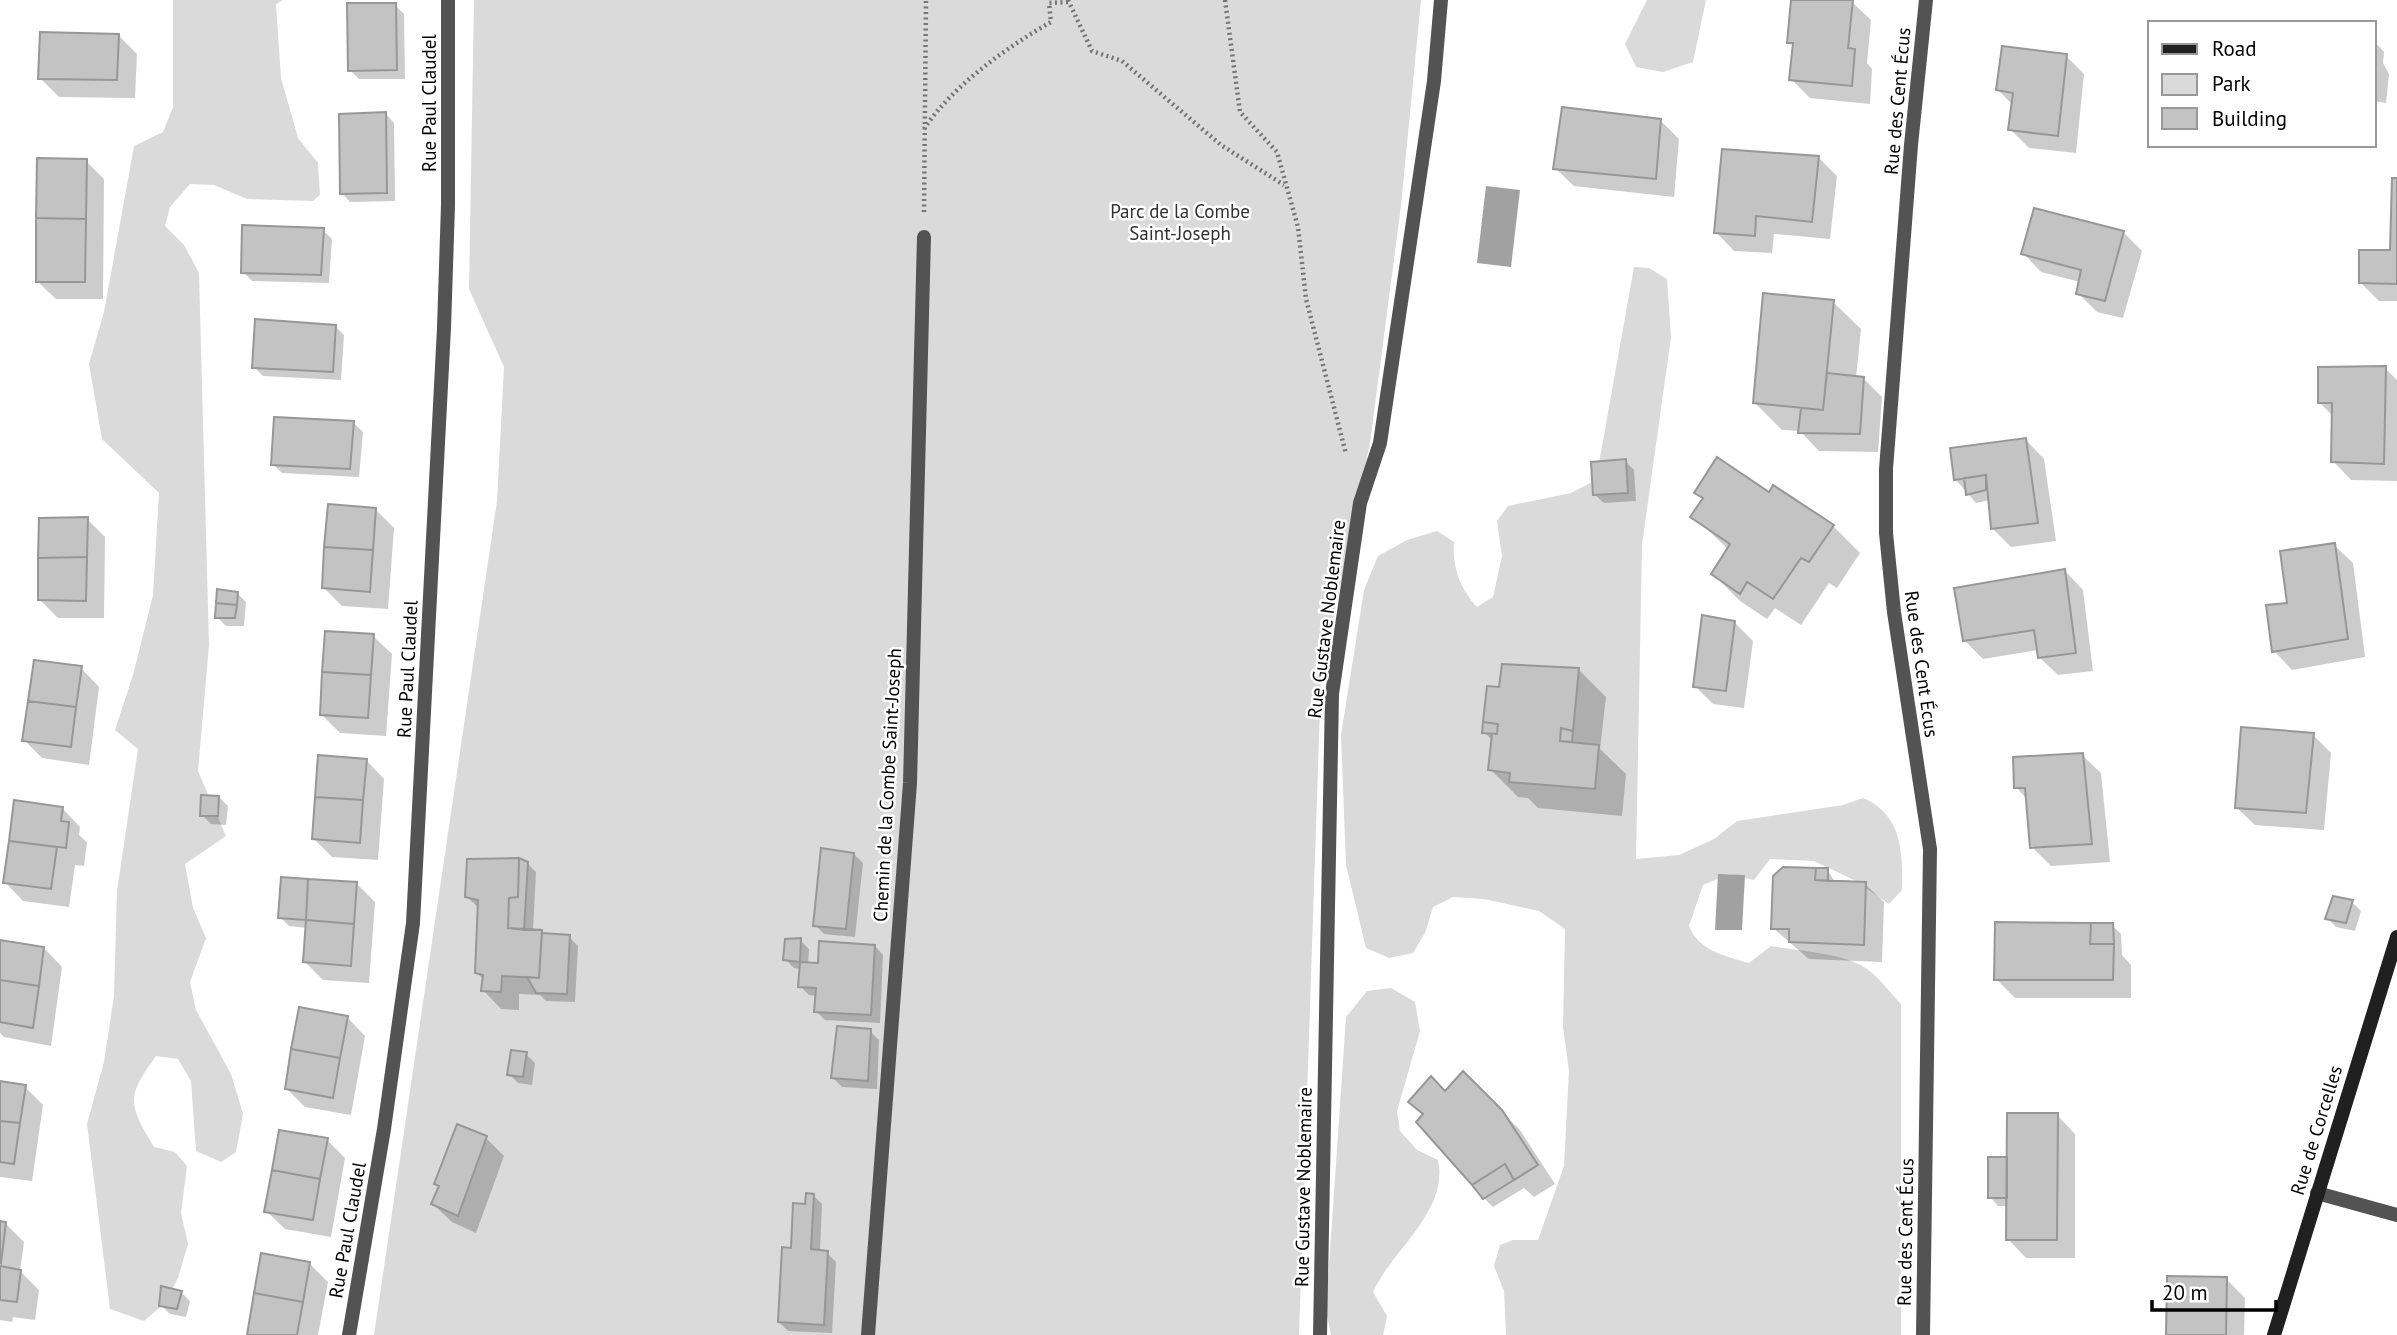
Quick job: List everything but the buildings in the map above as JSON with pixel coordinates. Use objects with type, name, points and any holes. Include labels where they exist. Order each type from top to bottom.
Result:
[{"type":"main road","name":"Rue de Corcelles","points":[[2274,1335],[2397,937]]},
{"type":"street","name":"Rue Paul Claudel","points":[[349,1335],[384,1129],[413,923],[444,342],[448,205],[448,0]]},
{"type":"street","name":"Rue Gustave Noblemaire","points":[[1320,1335],[1332,694],[1360,503],[1380,443],[1434,81],[1441,0]]},
{"type":"street","name":"Rue des Cent Écus","points":[[1923,1335],[1930,849],[1894,612],[1886,534],[1886,469],[1911,145],[1926,0]]},
{"type":"street","name":"Chemin de la Combe Saint-Joseph","points":[[868,1335],[910,783],[924,237]]},
{"type":"street","points":[[2316,1193],[2397,1215]]},
{"type":"path","points":[[924,237],[926,0]]},
{"type":"path","points":[[1226,0],[1240,112],[1278,152],[1284,186],[1298,227],[1306,299],[1331,405],[1360,503]]},
{"type":"path","points":[[924,129],[936,111],[1014,44],[1051,22],[1049,3],[1068,1],[1092,51],[1122,61],[1221,145],[1284,186]]},
{"type":"green space","points":[[173,0],[283,0],[276,4],[281,78],[298,138],[318,163],[320,195],[313,201],[247,199],[214,185],[190,184],[170,207],[165,226],[184,245],[199,273],[209,645],[198,771],[226,836],[185,864],[193,908],[206,938],[190,982],[196,1010],[231,1074],[243,1114],[236,1152],[221,1162],[196,1151],[191,1081],[178,1059],[156,1056],[139,1081],[135,1091],[135,1110],[145,1132],[154,1147],[175,1152],[187,1166],[181,1213],[188,1244],[178,1278],[164,1304],[144,1321],[110,1309],[87,1124],[104,1062],[114,996],[117,891],[138,749],[115,730],[133,675],[153,595],[159,493],[102,439],[89,364],[104,312],[134,146],[163,132],[173,107]]},
{"type":"green space","name":"Parc de la Combe Saint-Joseph","points":[[474,0],[1421,0],[1401,206],[1370,443],[1321,678],[1299,1335],[374,1335],[497,501],[504,367],[469,289]]},
{"type":"green space","points":[[1647,0],[1706,0],[1693,62],[1663,72],[1636,67],[1625,44]]},
{"type":"green space","points":[[1634,267],[1649,268],[1667,279],[1671,337],[1642,545],[1636,859],[1679,855],[1714,839],[1737,821],[1843,805],[1863,798],[1876,805],[1893,824],[1902,862],[1902,890],[1889,904],[1854,880],[1814,861],[1770,859],[1754,880],[1729,874],[1703,885],[1689,926],[1706,947],[1749,963],[1771,946],[1851,961],[1871,972],[1901,1004],[1901,1335],[1506,1335],[1504,1291],[1494,1266],[1500,1245],[1513,1240],[1538,1240],[1564,1166],[1569,1071],[1563,1027],[1565,929],[1539,911],[1484,899],[1453,897],[1433,907],[1425,933],[1413,953],[1389,958],[1366,948],[1346,865],[1341,735],[1364,590],[1378,556],[1407,540],[1437,531],[1454,542],[1458,577],[1477,607],[1493,597],[1502,556],[1497,521],[1508,506],[1571,493],[1596,480]]},
{"type":"green space","points":[[1391,988],[1415,1002],[1420,1031],[1397,1111],[1400,1131],[1417,1150],[1438,1160],[1439,1179],[1427,1213],[1373,1292],[1387,1316],[1383,1335],[1331,1335],[1326,1310],[1346,1017],[1367,991]]},
{"type":"shaded area","points":[[1486,186],[1520,190],[1511,267],[1477,263]]},
{"type":"shaded area","points":[[1718,874],[1745,875],[1742,930],[1715,930]]}]
